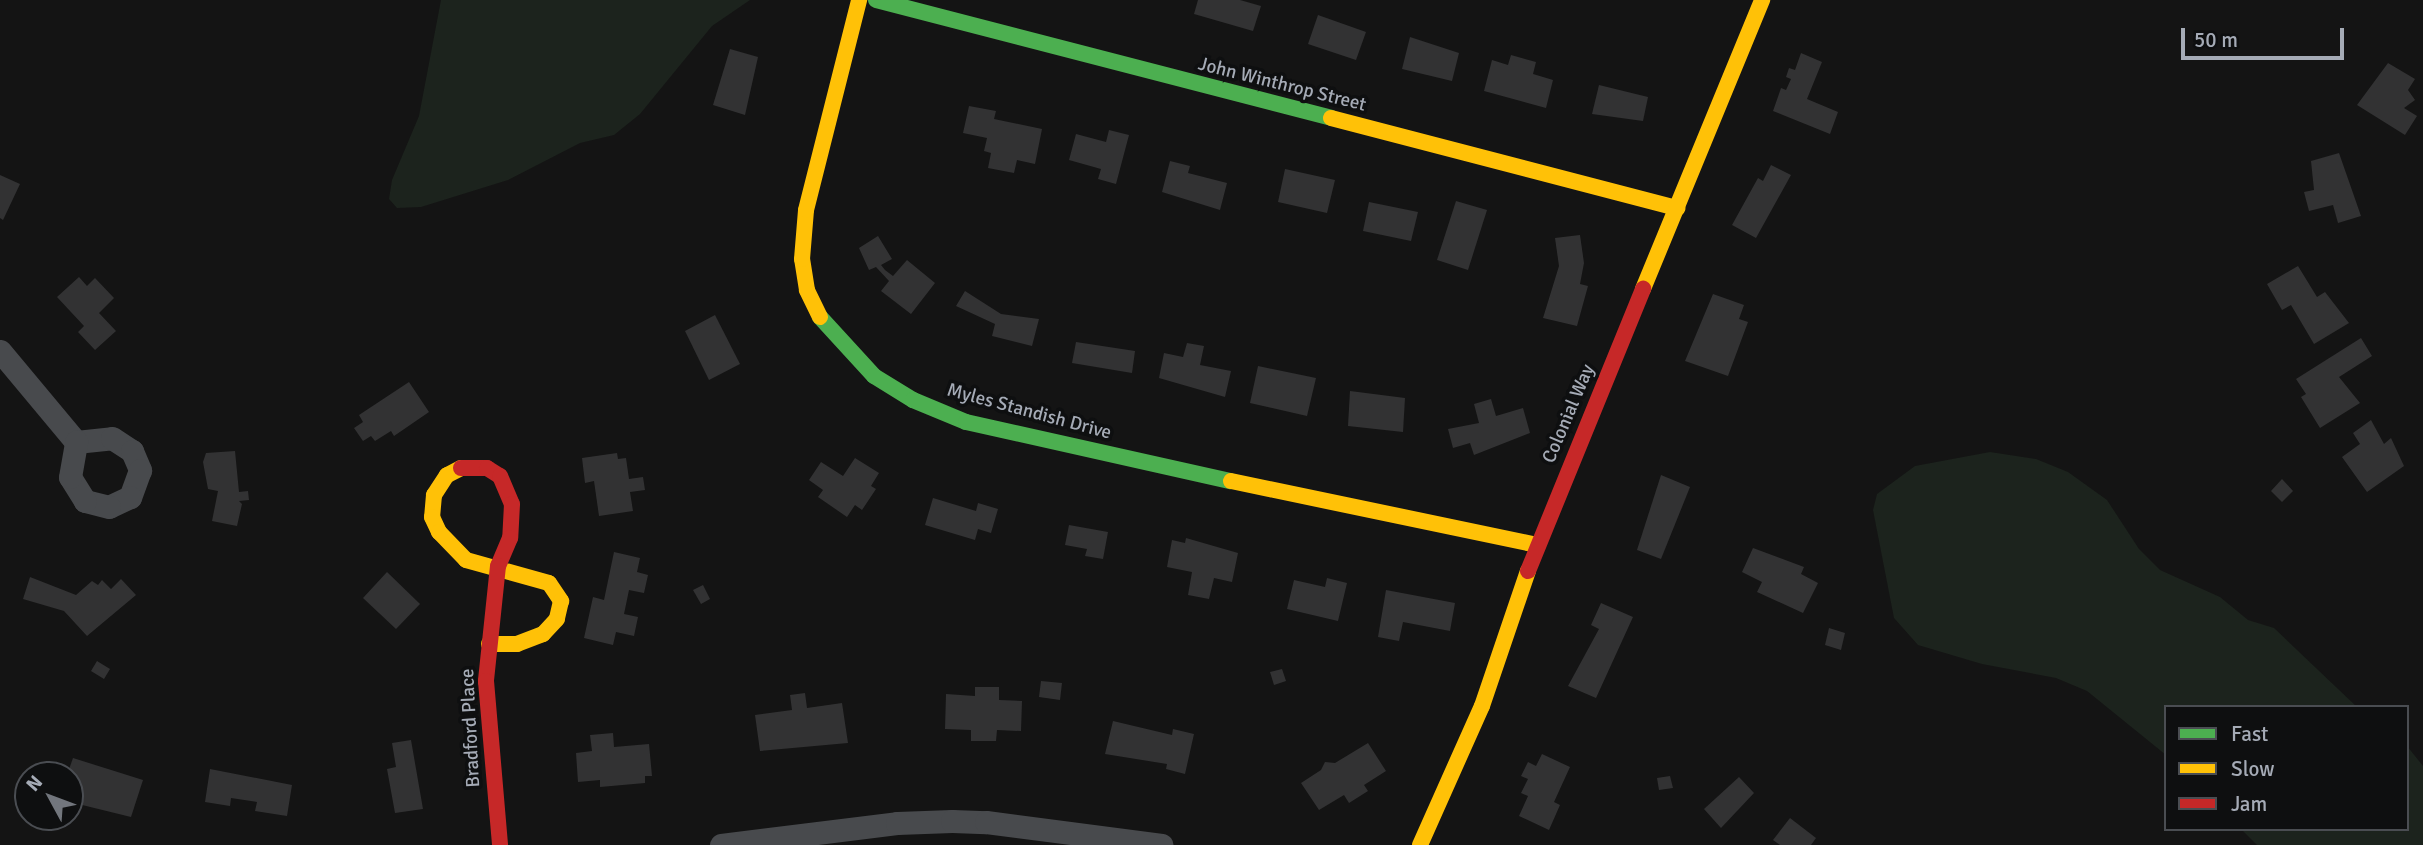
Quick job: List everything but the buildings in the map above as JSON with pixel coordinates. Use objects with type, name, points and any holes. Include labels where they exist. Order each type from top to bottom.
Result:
[{"type":"street","name":"Myles Standish Drive","points":[[859,0],[806,210],[802,259],[807,290],[820,318],[874,376],[913,400],[966,422],[1068,447],[1537,545]]},
{"type":"street","name":"John Winthrop Street","points":[[876,0],[1677,208]]},
{"type":"street","name":"Colonial Way","points":[[1420,845],[1482,706],[1537,545],[1762,0]]},
{"type":"street","points":[[0,351],[76,442]]},
{"type":"street","name":"Bradford Place","points":[[498,566],[482,567],[466,560],[435,525],[434,495],[459,466],[487,468],[508,489],[512,526],[498,566],[486,691],[500,845]]},
{"type":"street","points":[[489,644],[535,638],[553,625],[561,607],[558,592],[549,583],[498,566]]},
{"type":"street","points":[[721,845],[897,823],[951,821],[986,821],[1162,845]]},
{"type":"shaded area","points":[[441,0],[750,0],[712,26],[640,114],[614,135],[580,143],[508,180],[421,207],[397,208],[389,199],[392,180],[419,116]]},
{"type":"shaded area","points":[[1990,452],[2036,459],[2068,472],[2107,500],[2139,549],[2160,570],[2220,597],[2248,620],[2274,628],[2355,705],[2164,705],[2164,753],[2087,691],[2056,678],[1982,664],[1918,645],[1894,618],[1873,510],[1877,494],[1915,466]]},
{"type":"shaded area","points":[[2409,748],[2423,766],[2423,845],[2257,845],[2243,831],[2409,831]]},
{"type":"traffic: fast","points":[[876,0],[1331,118]]},
{"type":"traffic: fast","points":[[820,317],[874,376],[913,400],[966,422],[1231,481]]},
{"type":"traffic: slow","points":[[820,317],[807,290],[802,259],[806,210],[859,0]]},
{"type":"traffic: slow","points":[[1643,289],[1762,0]]},
{"type":"traffic: slow","points":[[1331,118],[1677,208]]},
{"type":"traffic: slow","points":[[461,468],[447,475],[434,495],[432,517],[439,532],[466,560],[549,583],[561,601],[557,619],[543,634],[517,644],[489,644]]},
{"type":"traffic: slow","points":[[1231,481],[1537,545]]},
{"type":"traffic: slow","points":[[1420,845],[1482,706],[1528,571]]},
{"type":"traffic: jam","points":[[1528,571],[1643,289]]},
{"type":"traffic: jam","points":[[461,468],[487,468],[500,476],[512,504],[510,538],[498,566],[486,681],[500,845]]}]
